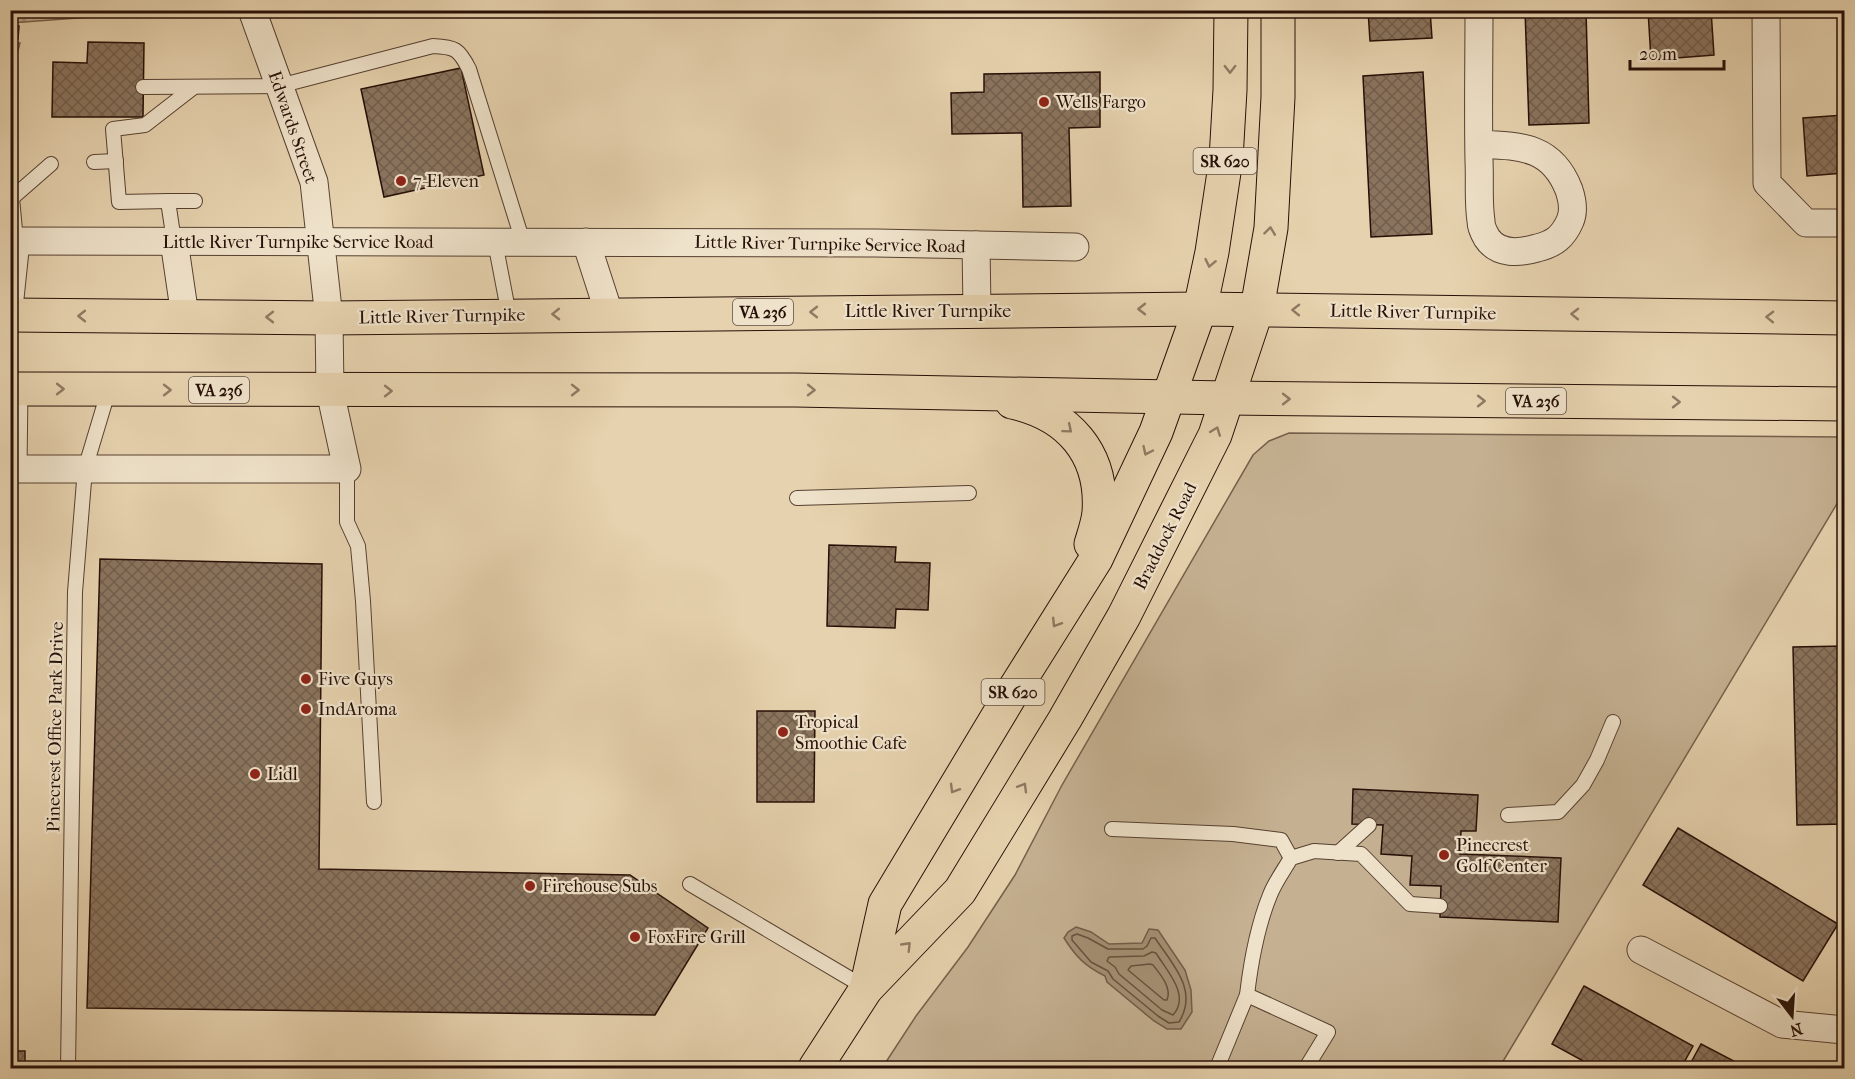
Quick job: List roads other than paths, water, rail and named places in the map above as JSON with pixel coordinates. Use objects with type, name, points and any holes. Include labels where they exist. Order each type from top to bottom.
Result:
[{"type":"main road","name":"Braddock Road","points":[[866,989],[885,904],[1096,558],[1156,432],[1200,309],[1212,252],[1226,159],[1231,10]]},
{"type":"main road","name":"Braddock Road","points":[[815,1068],[866,989],[960,891],[1124,616],[1210,445],[1257,309],[1271,228],[1278,97],[1278,10]]},
{"type":"main road","name":"Little River Turnpike","points":[[10,315],[329,318],[609,313],[1257,309],[1845,318]]},
{"type":"main road","name":"VA 236","points":[[12,389],[795,390],[1227,398],[1845,404]]},
{"type":"main road","points":[[975,393],[1023,404],[1053,417],[1071,430],[1083,444],[1095,466],[1099,487],[1099,514],[1079,586]]},
{"type":"street","points":[[1479,10],[1479,144]]},
{"type":"street","points":[[1766,10],[1767,183],[1806,223],[1845,223]]},
{"type":"street","name":"Edwards Street","points":[[252,11],[314,182],[329,318],[330,391]]},
{"type":"street","points":[[10,298],[13,241]]},
{"type":"street","name":"Little River Turnpike Service Road","points":[[13,241],[876,243],[1075,247]]},
{"type":"street","points":[[174,241],[185,316]]},
{"type":"street","points":[[586,242],[609,313]]},
{"type":"street","points":[[976,245],[977,310]]},
{"type":"street","points":[[12,389],[12,469],[347,469],[330,391]]},
{"type":"street","points":[[1641,950],[1782,1024],[1845,1030]]},
{"type":"lane","points":[[143,87],[279,86],[433,46],[450,47],[461,54],[469,69],[524,242]]},
{"type":"lane","points":[[194,87],[145,125],[113,129],[119,202],[195,201]]},
{"type":"lane","points":[[94,162],[116,161]]},
{"type":"lane","points":[[13,241],[12,198],[51,164]]},
{"type":"lane","points":[[168,201],[174,241]]},
{"type":"lane","points":[[495,242],[509,315]]},
{"type":"lane","name":"Pinecrest Office Park Drive","points":[[68,1068],[75,592],[85,469],[109,389]]},
{"type":"lane","points":[[347,469],[347,522],[358,546],[363,601],[374,802]]},
{"type":"lane","points":[[797,498],[969,493]]},
{"type":"lane","points":[[1508,815],[1558,812],[1583,785],[1597,760],[1613,722]]},
{"type":"lane","points":[[1338,853],[1369,825]]},
{"type":"lane","points":[[1112,829],[1233,834],[1281,840],[1291,858]]},
{"type":"lane","points":[[1217,1068],[1247,995],[1258,928],[1270,893],[1291,858],[1314,851],[1360,854],[1410,904],[1440,906]]},
{"type":"lane","points":[[690,884],[866,989]]},
{"type":"lane","points":[[1247,995],[1328,1032],[1306,1068]]},
{"type":"water","points":[[1076,927],[1091,932],[1109,944],[1142,943],[1149,929],[1158,930],[1185,970],[1191,990],[1192,1012],[1181,1029],[1167,1029],[1154,1021],[1107,982],[1105,976],[1081,960],[1064,938]]},
{"type":"place","name":"Wells Fargo","points":[[1044,102]]},
{"type":"place","name":"7-Eleven","points":[[401,181]]},
{"type":"place","name":"Five Guys","points":[[306,679]]},
{"type":"place","name":"IndAroma","points":[[306,709]]},
{"type":"place","name":"Tropical Smoothie Cafe","points":[[783,732]]},
{"type":"place","name":"Lidl","points":[[255,774]]},
{"type":"place","name":"Pinecrest Golf Center","points":[[1444,855]]},
{"type":"place","name":"Firehouse Subs","points":[[530,886]]},
{"type":"place","name":"FoxFire Grill","points":[[635,937]]}]
